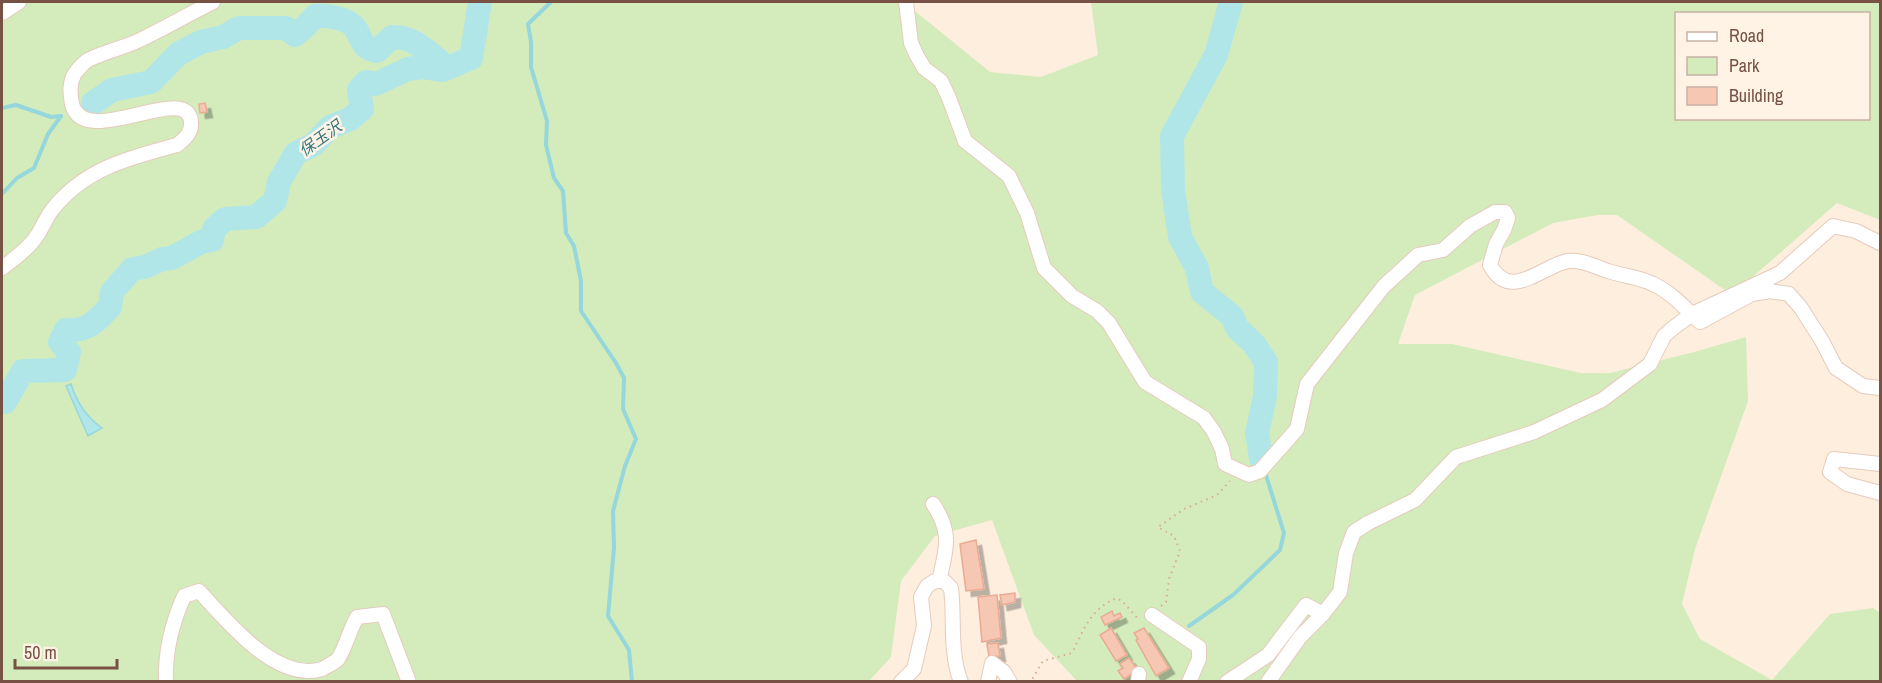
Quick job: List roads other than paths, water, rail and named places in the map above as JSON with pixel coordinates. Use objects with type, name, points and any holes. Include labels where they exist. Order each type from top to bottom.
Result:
[{"type":"street","points":[[2,13],[19,2]]},
{"type":"street","points":[[2,268],[34,240],[52,210],[74,187],[105,167],[177,145],[186,139],[192,124],[186,112],[178,109],[162,109],[102,123],[82,119],[74,111],[70,88],[77,70],[90,60],[138,41],[213,2]]},
{"type":"street","points":[[906,2],[910,43],[924,68],[941,81],[965,141],[1009,176],[1027,213],[1044,268],[1072,296],[1097,311],[1109,323],[1145,382],[1204,418],[1222,449],[1225,464],[1249,475],[1260,471],[1297,429],[1308,384],[1384,286],[1418,255],[1443,250],[1470,226],[1495,212],[1505,212],[1508,218],[1496,244],[1490,266],[1500,278],[1525,281],[1568,261],[1581,262],[1652,283],[1664,290],[1700,322],[1752,294],[1770,291],[1789,294],[1822,341],[1836,368],[1863,386],[1881,388]]},
{"type":"street","points":[[1268,681],[1300,637],[1323,614],[1340,592],[1346,553],[1354,532],[1415,500],[1456,457],[1534,432],[1602,400],[1650,364],[1664,336],[1692,314],[1780,273],[1833,226],[1856,231],[1881,243]]},
{"type":"street","points":[[1881,464],[1834,459],[1830,472],[1847,484],[1881,493]]},
{"type":"street","points":[[933,504],[939,513],[948,540],[939,581]]},
{"type":"street","points":[[901,681],[914,669],[924,626],[921,597],[927,586],[935,581],[944,582],[951,588],[952,638],[957,672],[961,681]]},
{"type":"street","points":[[166,681],[168,642],[173,623],[184,596],[199,591],[257,654],[274,664],[300,674],[315,672],[338,658],[357,617],[383,614],[409,681]]},
{"type":"street","points":[[1227,681],[1268,655],[1306,605],[1323,614]]},
{"type":"street","points":[[1152,615],[1199,647],[1199,659],[1188,681]]},
{"type":"street","points":[[988,681],[992,663],[1004,672],[1010,681]]},
{"type":"water","points":[[71,384],[83,409],[102,428],[88,436],[66,386]]},
{"type":"waterway","name":"保玉沢","points":[[2,402],[5,402],[23,371],[65,370],[69,352],[60,342],[66,330],[86,327],[100,317],[110,307],[112,292],[132,269],[172,258],[201,242],[212,240],[214,229],[225,219],[256,217],[275,201],[279,182],[296,153],[313,145],[330,127],[350,119],[362,109],[359,90],[366,82],[376,84],[408,69],[422,67],[443,70],[471,58],[480,2]]},
{"type":"waterway","points":[[551,2],[528,24],[531,67],[547,121],[546,145],[554,178],[563,191],[566,233],[574,246],[581,281],[581,311],[624,378],[623,409],[636,439],[625,466],[613,511],[614,548],[608,616],[629,650],[632,682]]},
{"type":"waterway","points":[[1231,2],[1216,55],[1172,136],[1173,190],[1180,237],[1197,268],[1202,292],[1232,316],[1237,328],[1254,344],[1266,362],[1265,396],[1257,433],[1261,459]]},
{"type":"waterway","points":[[93,103],[112,90],[151,82],[178,54],[201,42],[223,37],[239,28],[286,28],[295,35],[315,16],[331,17],[347,22],[355,28],[365,45],[372,50],[377,51],[392,37],[408,40],[422,47],[448,68]]},
{"type":"waterway","points":[[85,106],[93,103]]},
{"type":"waterway","points":[[2,108],[16,105],[51,117],[61,116]]},
{"type":"waterway","points":[[2,194],[17,178],[34,168],[48,134],[61,116]]},
{"type":"waterway","points":[[1189,626],[1233,595],[1280,550],[1284,533],[1265,472]]}]
